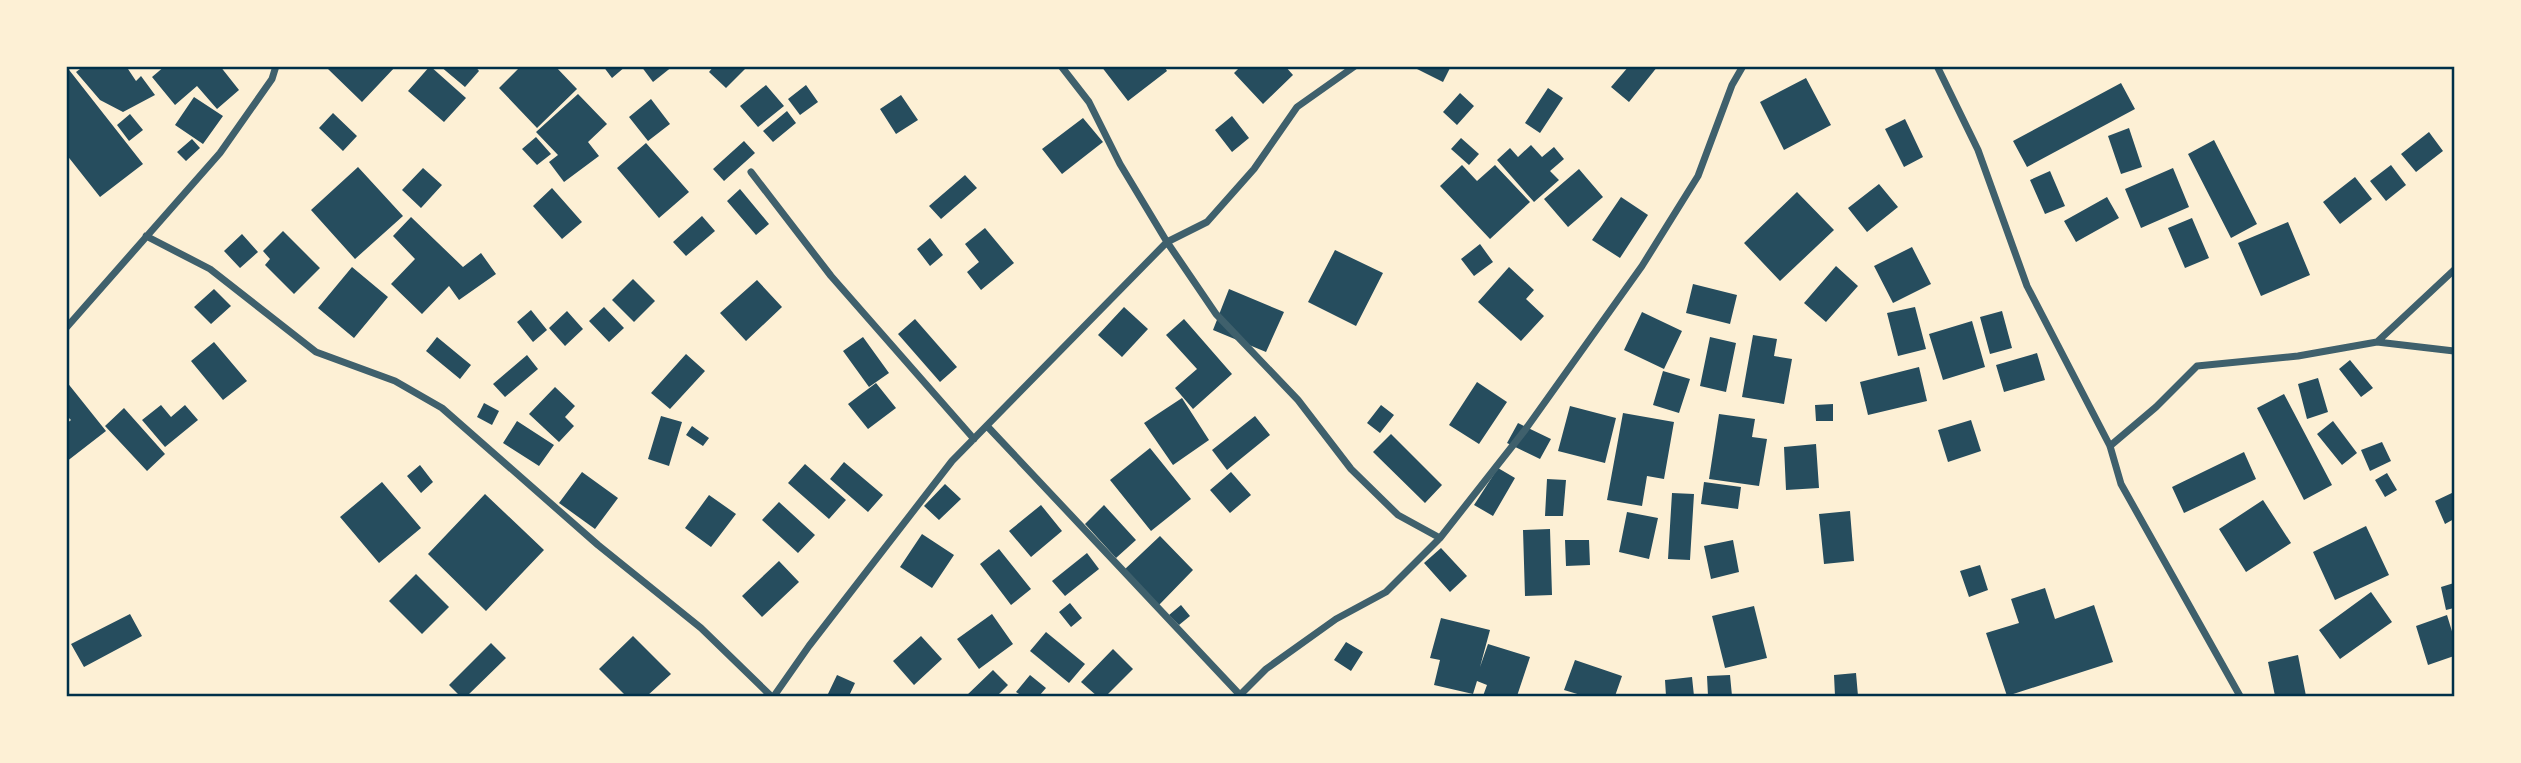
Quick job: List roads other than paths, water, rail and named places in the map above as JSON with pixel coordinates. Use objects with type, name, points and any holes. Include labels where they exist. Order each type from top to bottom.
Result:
[{"type":"street","points":[[66,328],[220,153],[272,79],[276,66]]},
{"type":"street","points":[[1061,66],[1089,102],[1120,164],[1167,242],[1216,314],[1298,400],[1351,469],[1398,515],[1440,538]]},
{"type":"street","points":[[146,236],[210,269],[316,352],[394,381],[442,408],[588,537],[701,628],[772,696],[897,530],[953,461],[1167,242],[1207,222],[1254,169],[1297,107],[1354,66]]},
{"type":"street","points":[[987,426],[1240,696],[1266,669],[1336,619],[1385,592],[1440,538],[1525,430],[1642,266],[1698,176],[1732,85],[1743,66]]},
{"type":"street","points":[[1937,66],[1978,150],[2027,286],[2110,446],[2121,484],[2240,696]]},
{"type":"street","points":[[751,172],[831,276],[974,439]]},
{"type":"street","points":[[2377,342],[2455,270]]},
{"type":"street","points":[[2110,446],[2156,407],[2197,366],[2298,356],[2377,342],[2455,351]]}]
